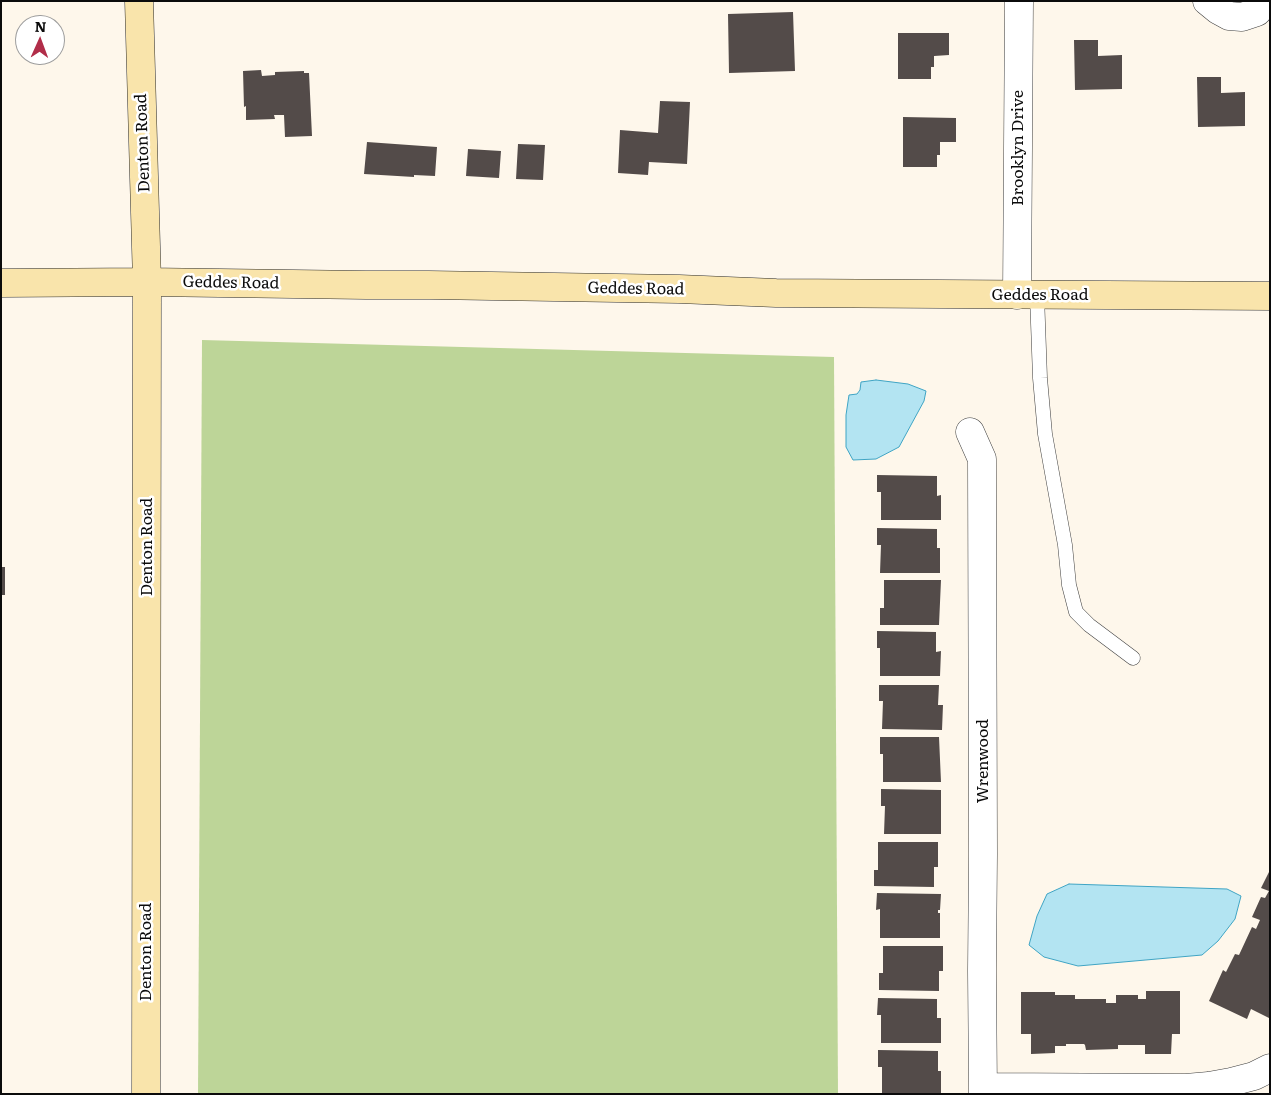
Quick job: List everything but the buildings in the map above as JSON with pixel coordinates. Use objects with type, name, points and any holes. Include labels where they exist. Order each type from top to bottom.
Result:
[{"type":"main road","name":"Denton Road","points":[[139,1],[147,282],[146,1094]]},
{"type":"main road","name":"Geddes Road","points":[[1,283],[147,282],[429,285],[679,289],[776,294],[1270,296]]},
{"type":"street","name":"Brooklyn Drive","points":[[1019,1],[1027,295]]},
{"type":"street","points":[[1207,1],[1229,16],[1242,17],[1257,12],[1266,1]]},
{"type":"street","name":"Wrenwood","points":[[970,432],[982,459],[983,1090]]},
{"type":"street","points":[[983,1090],[1186,1088],[1231,1082],[1254,1076],[1270,1068]]},
{"type":"lane","points":[[1027,295],[1040,378],[1045,434],[1065,545],[1069,586],[1076,612],[1088,625],[1133,658]]},
{"type":"green space","points":[[202,340],[834,357],[838,1094],[198,1094]]},
{"type":"water","points":[[876,380],[908,384],[926,391],[924,401],[899,447],[876,459],[853,460],[846,447],[846,415],[849,395],[857,394],[860,390],[861,382]]},
{"type":"water","points":[[1069,884],[1227,889],[1241,896],[1235,919],[1218,941],[1202,955],[1078,966],[1044,957],[1029,945],[1037,916],[1047,894]]}]
